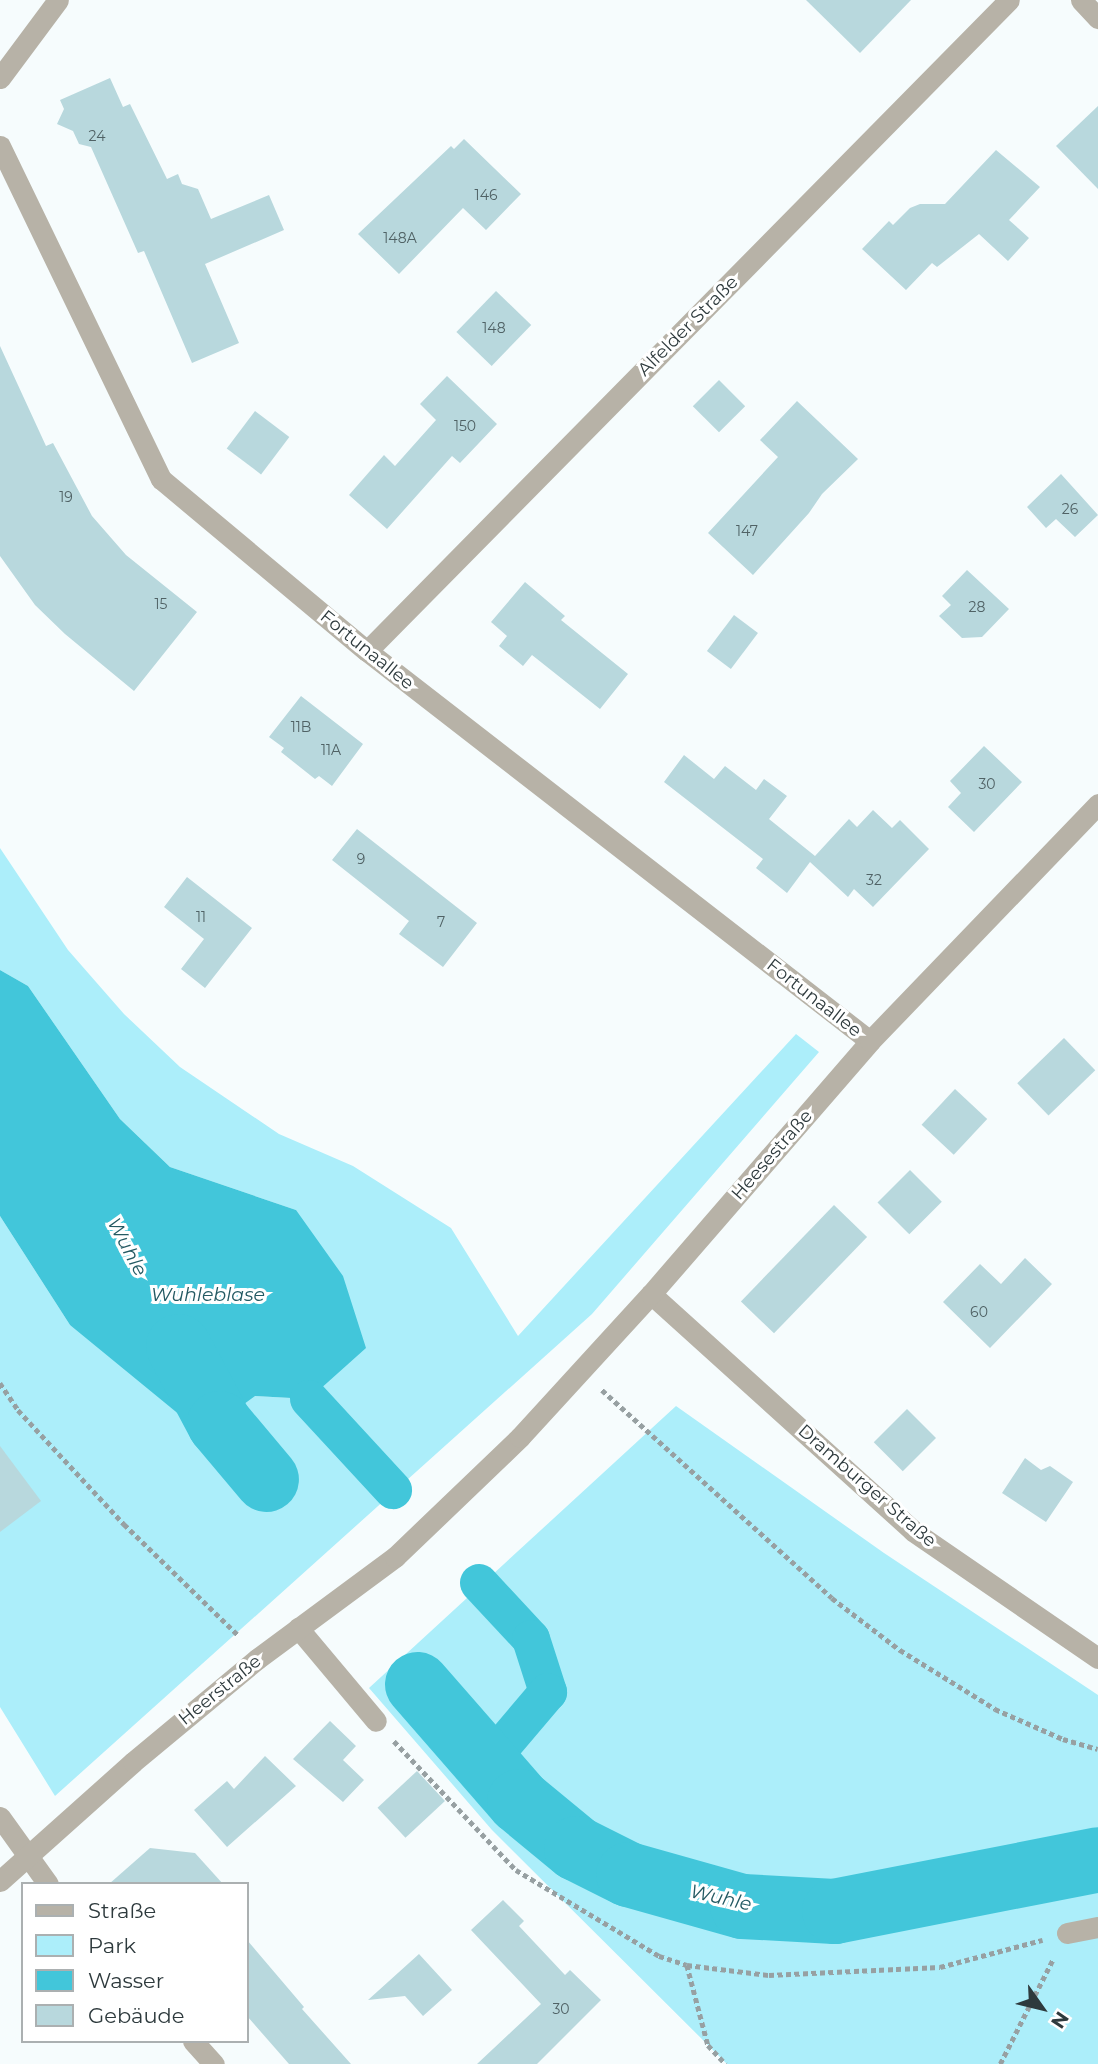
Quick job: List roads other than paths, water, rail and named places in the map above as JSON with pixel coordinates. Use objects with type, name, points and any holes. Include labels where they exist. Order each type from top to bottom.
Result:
[{"type":"street","points":[[0,78],[58,0]]},
{"type":"street","name":"Alfelder Straße","points":[[368,652],[1009,0]]},
{"type":"street","points":[[1081,0],[1098,18]]},
{"type":"street","name":"Fortunaallee","points":[[0,146],[161,479],[368,652],[870,1041]]},
{"type":"street","name":"Heesestraße","points":[[447,1508],[520,1437],[651,1294],[870,1041],[1098,804]]},
{"type":"street","name":"Dramburger Straße","points":[[651,1294],[913,1531],[1098,1658]]},
{"type":"street","name":"Heerstraße","points":[[0,1881],[133,1762],[257,1659],[395,1556],[447,1508]]},
{"type":"street","points":[[298,1628],[376,1721]]},
{"type":"street","points":[[0,1817],[47,1882]]},
{"type":"street","points":[[1067,1933],[1098,1927]]},
{"type":"street","points":[[195,2043],[214,2064]]},
{"type":"water","name":"Wuhleblase","points":[[0,970],[28,986],[120,1119],[170,1167],[296,1210],[343,1276],[366,1348],[309,1399],[255,1396],[203,1434],[70,1325],[0,1216]]},
{"type":"waterway","name":"Wuhle","points":[[178,1346],[219,1423],[266,1479]]},
{"type":"waterway","points":[[309,1399],[393,1490]]},
{"type":"waterway","points":[[479,1583],[531,1639],[548,1692],[487,1764]]},
{"type":"waterway","name":"Wuhle","points":[[417,1684],[519,1801],[576,1848],[628,1874],[742,1906],[834,1911],[1098,1859]]}]
